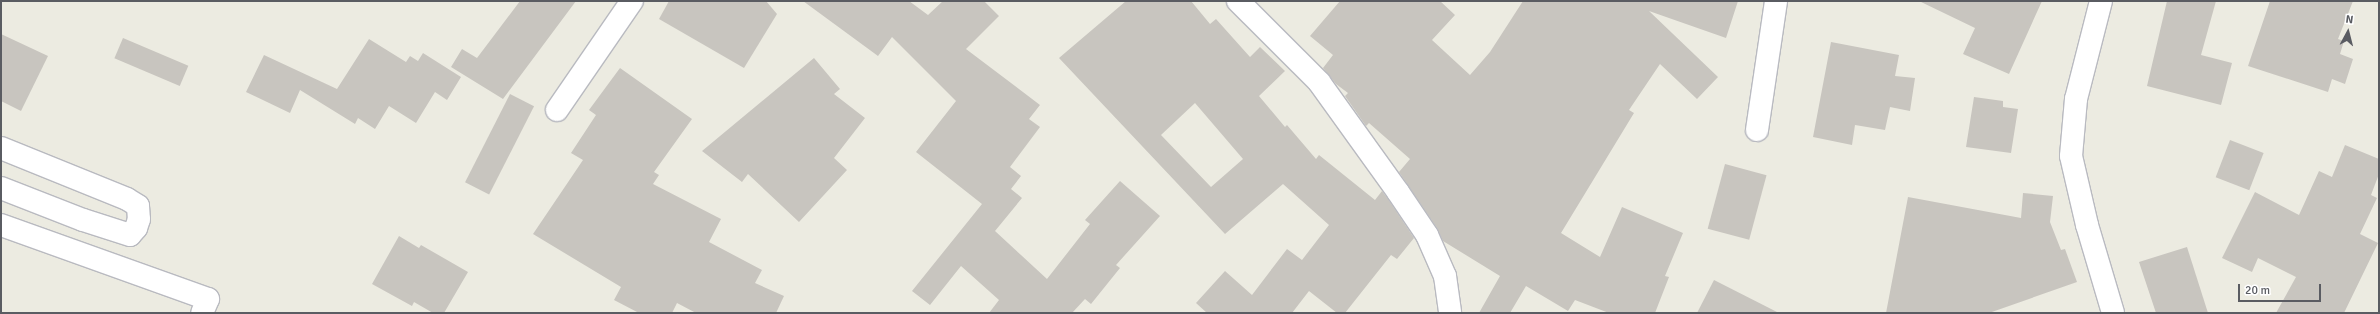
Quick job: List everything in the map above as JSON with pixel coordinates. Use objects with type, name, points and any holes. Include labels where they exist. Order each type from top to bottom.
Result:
[{"type":"street","points":[[557,110],[632,1]]},
{"type":"street","points":[[1238,1],[1319,82],[1402,198],[1427,235],[1445,276],[1450,313]]},
{"type":"street","points":[[1757,130],[1776,1]]},
{"type":"street","points":[[2102,1],[2076,99],[2071,156],[2087,225],[2113,313]]},
{"type":"street","points":[[1,148],[127,199],[138,206],[139,219],[130,235],[83,220],[1,188]]},
{"type":"street","points":[[1,225],[208,299],[202,313]]},
{"type":"building","points":[[520,1],[576,1],[503,99],[451,67],[462,49],[477,58]]},
{"type":"building","points":[[669,1],[766,1],[777,14],[744,68],[659,19]]},
{"type":"building","points":[[803,1],[909,1],[928,15],[943,1],[984,1],[999,16],[966,49],[1040,105],[1029,119],[1040,127],[1010,167],[1021,176],[1011,189],[1022,198],[995,231],[1047,279],[1090,224],[1085,220],[1120,181],[1160,216],[1116,265],[1120,268],[1091,304],[1085,299],[1072,313],[989,313],[999,300],[961,266],[930,305],[912,291],[982,204],[916,152],[956,101],[892,37],[878,56]]},
{"type":"building","points":[[1126,1],[1191,1],[1210,24],[1216,19],[1250,57],[1260,47],[1285,71],[1259,96],[1285,127],[1287,125],[1316,159],[1319,155],[1375,200],[1382,191],[1414,238],[1397,259],[1391,255],[1345,313],[1337,313],[1309,291],[1292,313],[1207,313],[1196,303],[1225,271],[1252,295],[1287,249],[1302,260],[1329,225],[1283,184],[1225,234],[1059,58]],"holes":[[[1195,103],[1243,159],[1211,187],[1161,135]]]},
{"type":"building","points":[[1340,1],[1440,1],[1455,15],[1432,40],[1470,75],[1490,52],[1523,1],[1738,1],[1726,38],[1649,11],[1718,77],[1697,99],[1660,64],[1629,110],[1634,113],[1561,233],[1600,257],[1622,207],[1683,233],[1665,276],[1669,277],[1655,313],[1609,313],[1575,300],[1568,311],[1526,286],[1510,313],[1479,313],[1500,276],[1443,241],[1437,228],[1399,172],[1410,159],[1369,123],[1366,126],[1345,96],[1348,93],[1336,84],[1323,68],[1333,55],[1310,36]]},
{"type":"building","points":[[1919,1],[2042,1],[2009,74],[1963,54],[1975,28]]},
{"type":"building","points":[[2167,1],[2216,1],[2201,55],[2232,63],[2221,105],[2147,86]]},
{"type":"building","points":[[2270,1],[2353,1],[2338,39],[2344,41],[2340,54],[2353,59],[2345,84],[2332,79],[2328,92],[2248,66]]},
{"type":"building","points":[[1,34],[48,56],[21,111],[1,101]]},
{"type":"building","points":[[123,38],[188,66],[180,86],[114,58]]},
{"type":"building","points":[[369,39],[406,62],[410,56],[418,61],[423,53],[461,77],[447,100],[435,92],[416,123],[389,106],[375,129],[358,118],[355,124],[300,90],[290,113],[246,92],[264,55],[337,89]]},
{"type":"building","points":[[1831,42],[1899,55],[1895,76],[1915,78],[1910,111],[1890,107],[1885,130],[1855,125],[1852,145],[1813,137]]},
{"type":"building","points":[[814,58],[840,89],[834,94],[865,118],[834,158],[847,170],[799,222],[748,174],[742,182],[702,151]]},
{"type":"building","points":[[620,68],[692,119],[654,172],[659,175],[653,184],[721,219],[709,242],[762,270],[755,283],[784,296],[776,313],[696,313],[677,303],[672,313],[639,313],[614,300],[621,287],[533,234],[583,160],[571,153],[596,115],[589,110]]},
{"type":"building","points":[[510,94],[534,106],[489,194],[465,182]]},
{"type":"building","points":[[1974,97],[2003,101],[2003,107],[2018,109],[2011,153],[1966,147]]},
{"type":"building","points":[[2230,140],[2264,153],[2249,190],[2216,177]]},
{"type":"building","points":[[2345,145],[2379,159],[2379,174],[2371,195],[2377,198],[2360,234],[2378,243],[2344,313],[2276,313],[2296,277],[2258,258],[2252,272],[2222,258],[2255,192],[2299,215],[2319,171],[2332,177]]},
{"type":"building","points":[[1725,164],[1767,175],[1749,240],[1708,229]]},
{"type":"building","points":[[2023,193],[2053,196],[2050,222],[2061,250],[2065,249],[2077,282],[1989,313],[1886,313],[1908,197],[2021,218]]},
{"type":"building","points":[[399,236],[419,248],[421,245],[468,272],[444,313],[433,313],[414,302],[412,306],[372,284]]},
{"type":"building","points":[[2187,247],[2208,313],[2156,313],[2139,262]]},
{"type":"building","points":[[1714,280],[1779,313],[1697,313]]}]
